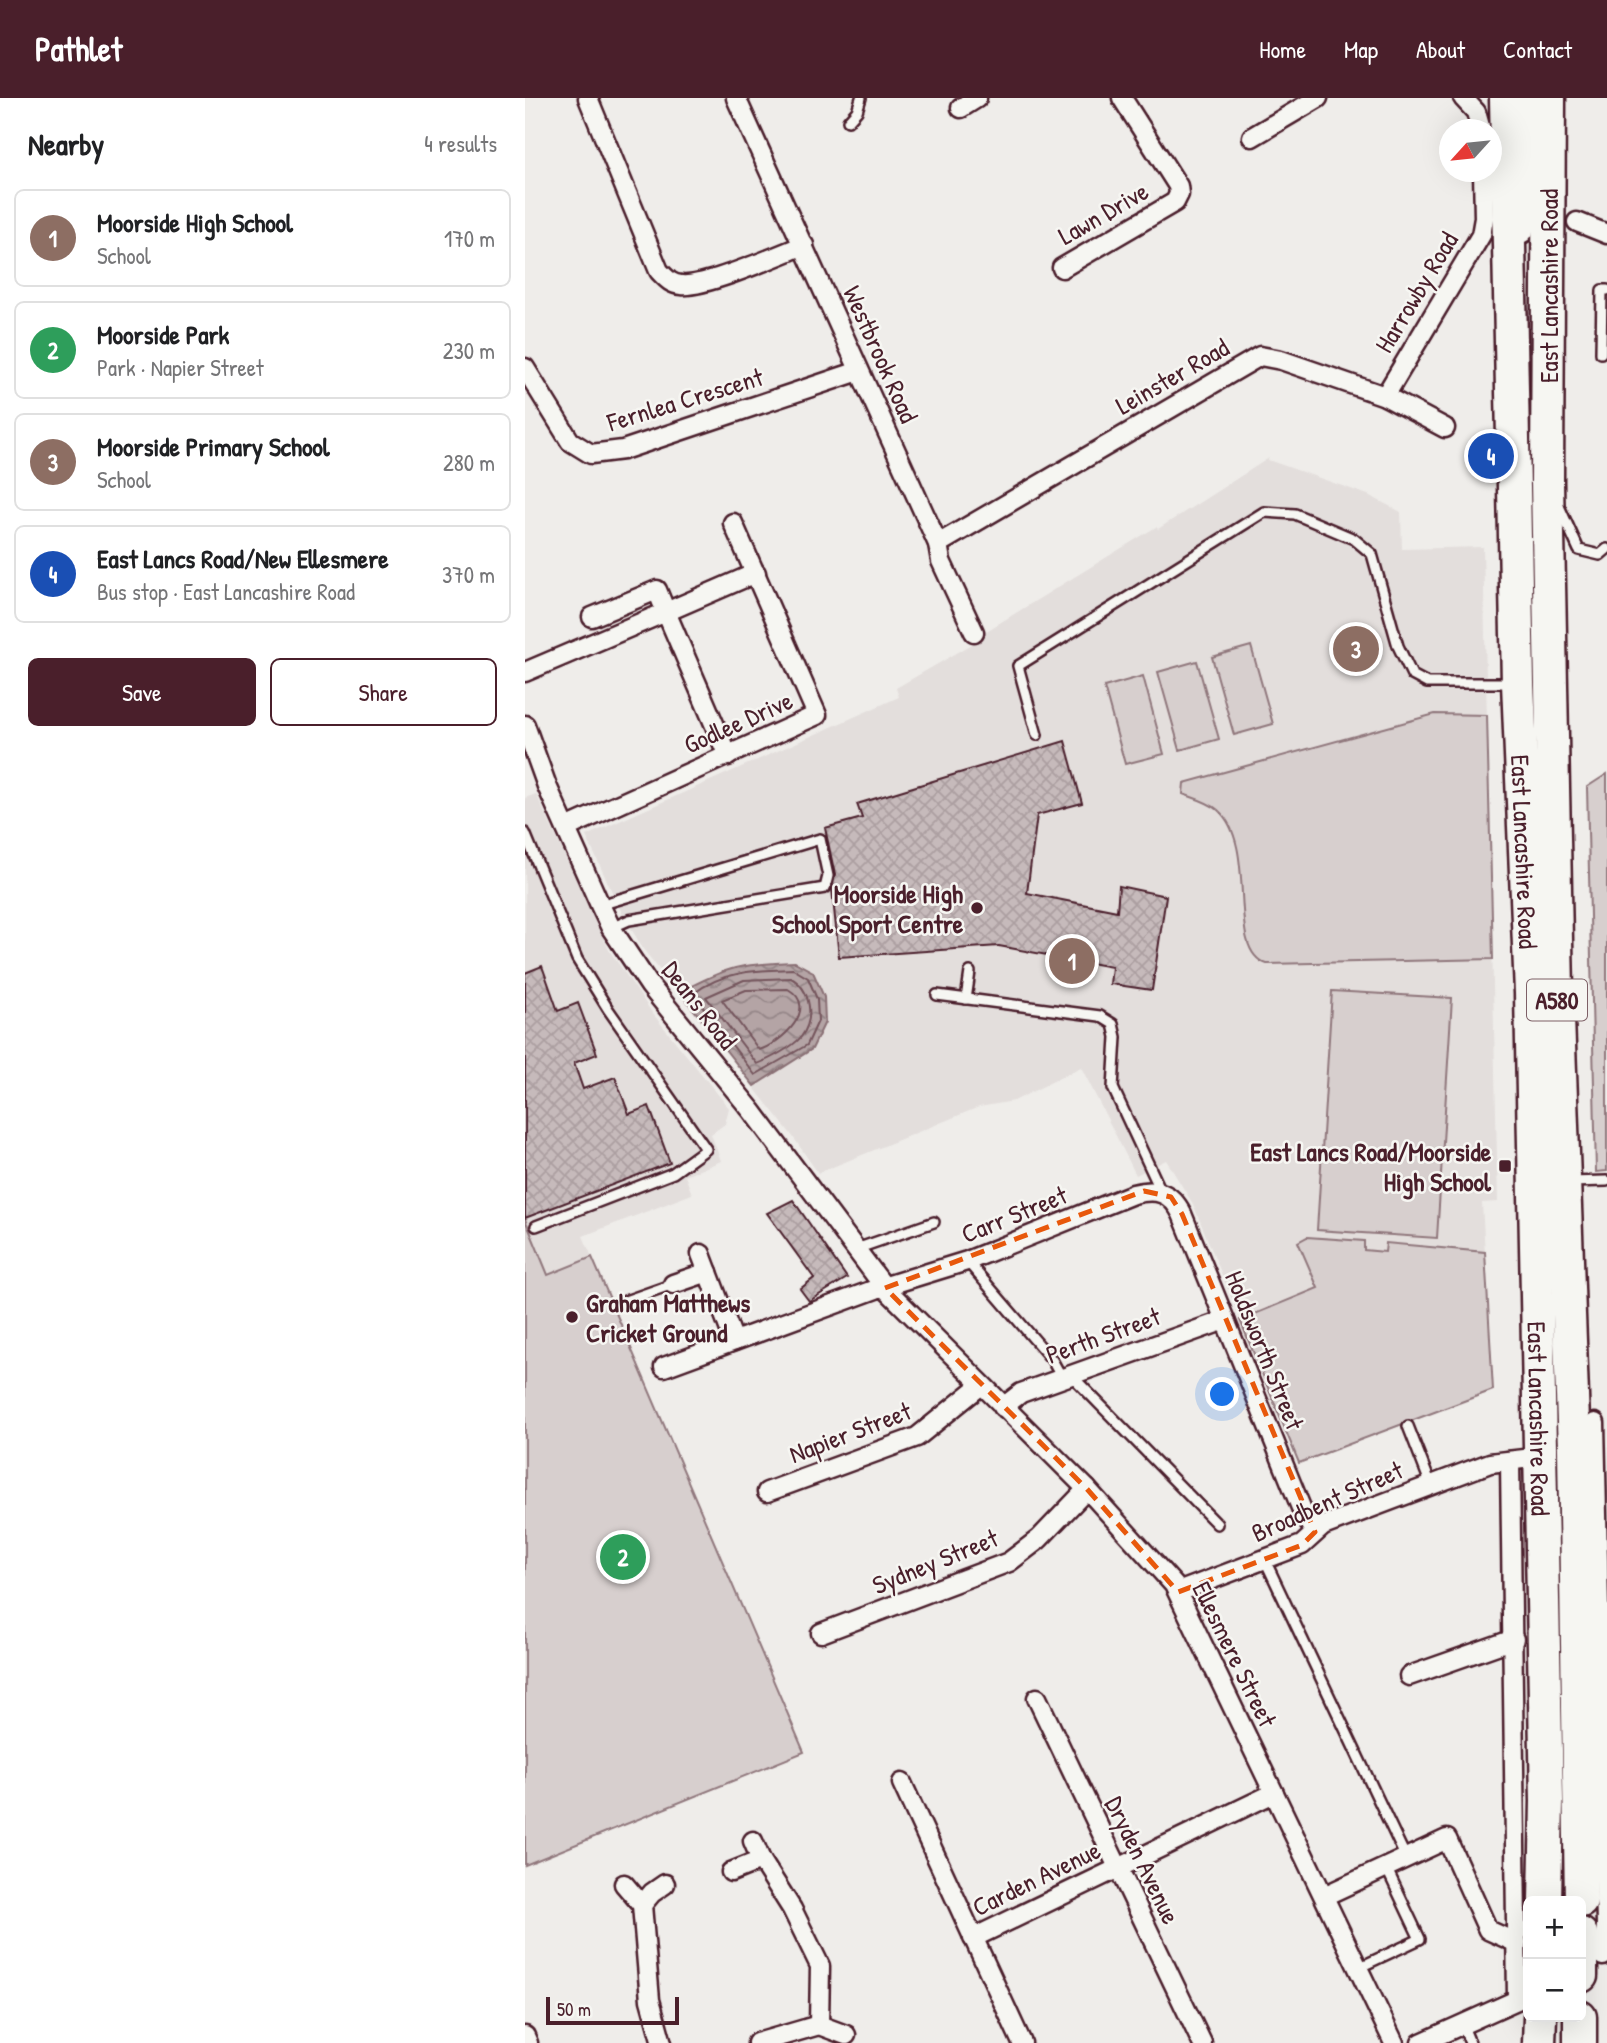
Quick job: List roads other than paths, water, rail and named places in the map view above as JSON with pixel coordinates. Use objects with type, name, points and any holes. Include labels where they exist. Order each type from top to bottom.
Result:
[{"type":"highway","name":"East Lancashire Road","points":[[1506,98],[1518,683],[1531,993],[1525,1459],[1548,1801],[1545,1896]]},
{"type":"highway","name":"East Lancashire Road","points":[[1549,98],[1547,482],[1564,1183],[1592,1424],[1581,1896]]},
{"type":"highway","points":[[1586,1946],[1593,1962]]},
{"type":"highway","points":[[1534,2022],[1539,2043]]},
{"type":"highway","points":[[1580,2022],[1580,2043]]},
{"type":"main road","points":[[1512,291],[1526,168],[1526,98]]},
{"type":"street","points":[[588,98],[659,271],[669,281],[683,286],[804,246]]},
{"type":"street","name":"Westbrook Road","points":[[736,98],[938,544],[941,561],[974,632]]},
{"type":"street","points":[[961,108],[977,98]]},
{"type":"street","name":"Lawn Drive","points":[[1062,268],[1175,202],[1179,194],[1178,186],[1122,98]]},
{"type":"street","points":[[1252,137],[1318,98]]},
{"type":"street","points":[[1463,98],[1476,112],[1478,119]]},
{"type":"street","name":"Harrowby Road","points":[[1385,396],[1481,235],[1484,218],[1483,182]]},
{"type":"street","points":[[1577,222],[1607,234]]},
{"type":"street","name":"Leinster Road","points":[[938,544],[1260,356],[1385,396],[1445,428]]},
{"type":"street","name":"Fernlea Crescent","points":[[525,368],[570,441],[590,454],[622,450],[859,371]]},
{"type":"street","name":"Godlee Drive","points":[[566,828],[817,715],[733,523]]},
{"type":"street","points":[[525,673],[756,573]]},
{"type":"street","points":[[618,633],[601,614],[657,590],[728,756]]},
{"type":"street","name":"Deans Road","points":[[525,725],[566,828],[616,936],[650,986],[752,1111],[885,1288]]},
{"type":"street","name":"Carr Street","points":[[664,1367],[967,1261],[1133,1194],[1161,1191]]},
{"type":"street","name":"Holdsworth Street","points":[[1161,1191],[1171,1197],[1182,1214],[1304,1515],[1315,1532]]},
{"type":"street","points":[[701,1254],[734,1341]]},
{"type":"street","points":[[673,1284],[708,1272]]},
{"type":"street","name":"Ellesmere Street","points":[[885,1288],[980,1386],[1087,1489],[1178,1592],[1394,2043]]},
{"type":"street","name":"Perth Street","points":[[1003,1407],[1021,1393],[1225,1320]]},
{"type":"street","name":"Napier Street","points":[[767,1492],[917,1437],[936,1425],[980,1386]]},
{"type":"street","points":[[1592,1424],[1603,1600],[1606,1849],[1606,1926],[1593,1962]]},
{"type":"street","points":[[1523,1974],[1517,1943],[1514,1639],[1525,1459]]},
{"type":"street","name":"Broadbent Street","points":[[1178,1592],[1302,1545],[1322,1526],[1490,1463],[1525,1459]]},
{"type":"street","name":"Sydney Street","points":[[821,1633],[1009,1562],[1039,1539],[1087,1489]]},
{"type":"street","points":[[1409,1676],[1514,1639]]},
{"type":"street","name":"Dryden Avenue","points":[[1037,1699],[1202,2043]]},
{"type":"street","points":[[902,1783],[1022,2043]]},
{"type":"street","name":"Carden Avenue","points":[[973,1938],[1274,1793]]},
{"type":"street","points":[[1324,1896],[1447,1839],[1488,1930],[1517,1943]]},
{"type":"street","points":[[753,1841],[761,1860],[792,1909],[820,1966],[819,2025]]},
{"type":"street","points":[[731,1872],[761,1860]]},
{"type":"street","points":[[624,1884],[642,1905],[650,2000],[662,2043]]},
{"type":"street","points":[[642,1905],[652,1893],[665,1884]]},
{"type":"street","points":[[1421,2043],[1462,2024],[1523,2006]]},
{"type":"street","points":[[757,2043],[819,2025],[846,2035]]},
{"type":"street","points":[[525,2036],[528,2043]]},
{"type":"lane","points":[[848,121],[857,111],[861,98]]},
{"type":"lane","points":[[1601,353],[1602,290],[1607,290]]},
{"type":"lane","points":[[1547,482],[1580,550],[1600,555],[1607,549]]},
{"type":"lane","points":[[1037,735],[1018,666],[1264,512],[1295,514],[1354,539],[1372,554],[1402,659],[1407,670],[1418,680],[1518,683]]},
{"type":"lane","points":[[525,833],[577,958],[608,1009],[706,1149],[673,1172],[536,1226]]},
{"type":"lane","points":[[600,905],[820,839],[828,876],[825,888],[629,920],[616,936]]},
{"type":"lane","points":[[966,999],[969,972]]},
{"type":"lane","points":[[937,995],[1100,1016],[1113,1024],[1116,1037],[1112,1088],[1161,1191]]},
{"type":"lane","points":[[1564,1183],[1607,1181]]},
{"type":"lane","points":[[855,1249],[934,1222]]},
{"type":"lane","points":[[967,1261],[1066,1376],[1217,1524]]},
{"type":"lane","points":[[625,1301],[673,1284]]},
{"type":"lane","points":[[1408,1426],[1431,1485]]},
{"type":"lane","points":[[1264,1558],[1406,1858]]},
{"type":"lane","points":[[1358,1968],[1420,1940],[1386,1867]]},
{"type":"lane","points":[[1462,2024],[1470,2043]]},
{"type":"water","points":[[795,962],[813,972],[824,997],[825,1022],[812,1049],[754,1086],[680,992],[735,968]]},
{"type":"place","name":"East Lancs Road/New Ellesmere","points":[[1491,456]]},
{"type":"place","name":"Moorside Primary School","points":[[1356,649]]},
{"type":"place","name":"Moorside High School Sport Centre","points":[[977,908]]},
{"type":"place","name":"Moorside High School","points":[[1072,961]]},
{"type":"place","name":"East Lancs Road/Moorside High School","points":[[1505,1166]]},
{"type":"place","name":"Graham Matthews Cricket Ground","points":[[572,1317]]},
{"type":"place","name":"Moorside Park","points":[[623,1557]]}]
